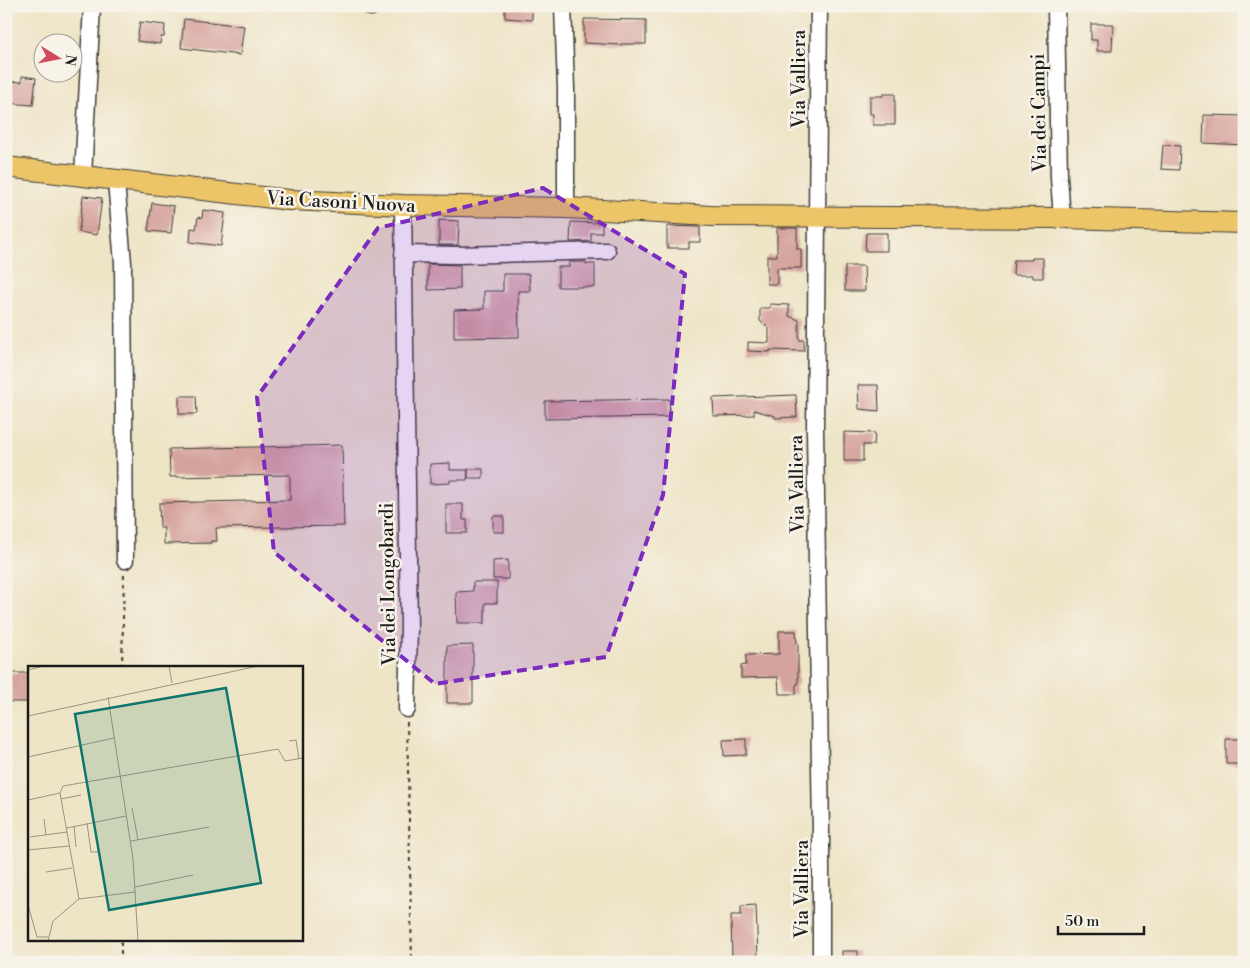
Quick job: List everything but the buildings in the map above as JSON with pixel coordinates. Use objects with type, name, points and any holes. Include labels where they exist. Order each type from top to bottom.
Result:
[{"type":"main road","name":"Via Casoni Nuova","points":[[6,168],[289,200],[403,205],[566,208],[712,216],[1062,218],[1244,223]]},
{"type":"street","points":[[83,176],[92,6]]},
{"type":"street","points":[[563,6],[566,88],[566,208]]},
{"type":"street","name":"Via Valliera","points":[[810,962],[810,217],[818,196],[819,6]]},
{"type":"street","name":"Via dei Campi","points":[[1056,6],[1059,178],[1062,218]]},
{"type":"street","points":[[116,180],[123,263],[124,560]]},
{"type":"street","name":"Via dei Longobardi","points":[[403,205],[408,627],[407,709]]},
{"type":"street","points":[[403,254],[456,255],[607,251]]},
{"type":"street","name":"Via Valliera","points":[[810,430],[821,834],[821,962]]},
{"type":"path","points":[[122,666],[124,560]]},
{"type":"path","points":[[407,709],[412,962]]},
{"type":"path","points":[[121,940],[121,962]]},
{"type":"highlighted area","points":[[543,188],[685,274],[663,495],[606,657],[435,684],[274,552],[257,397],[378,228]]}]
